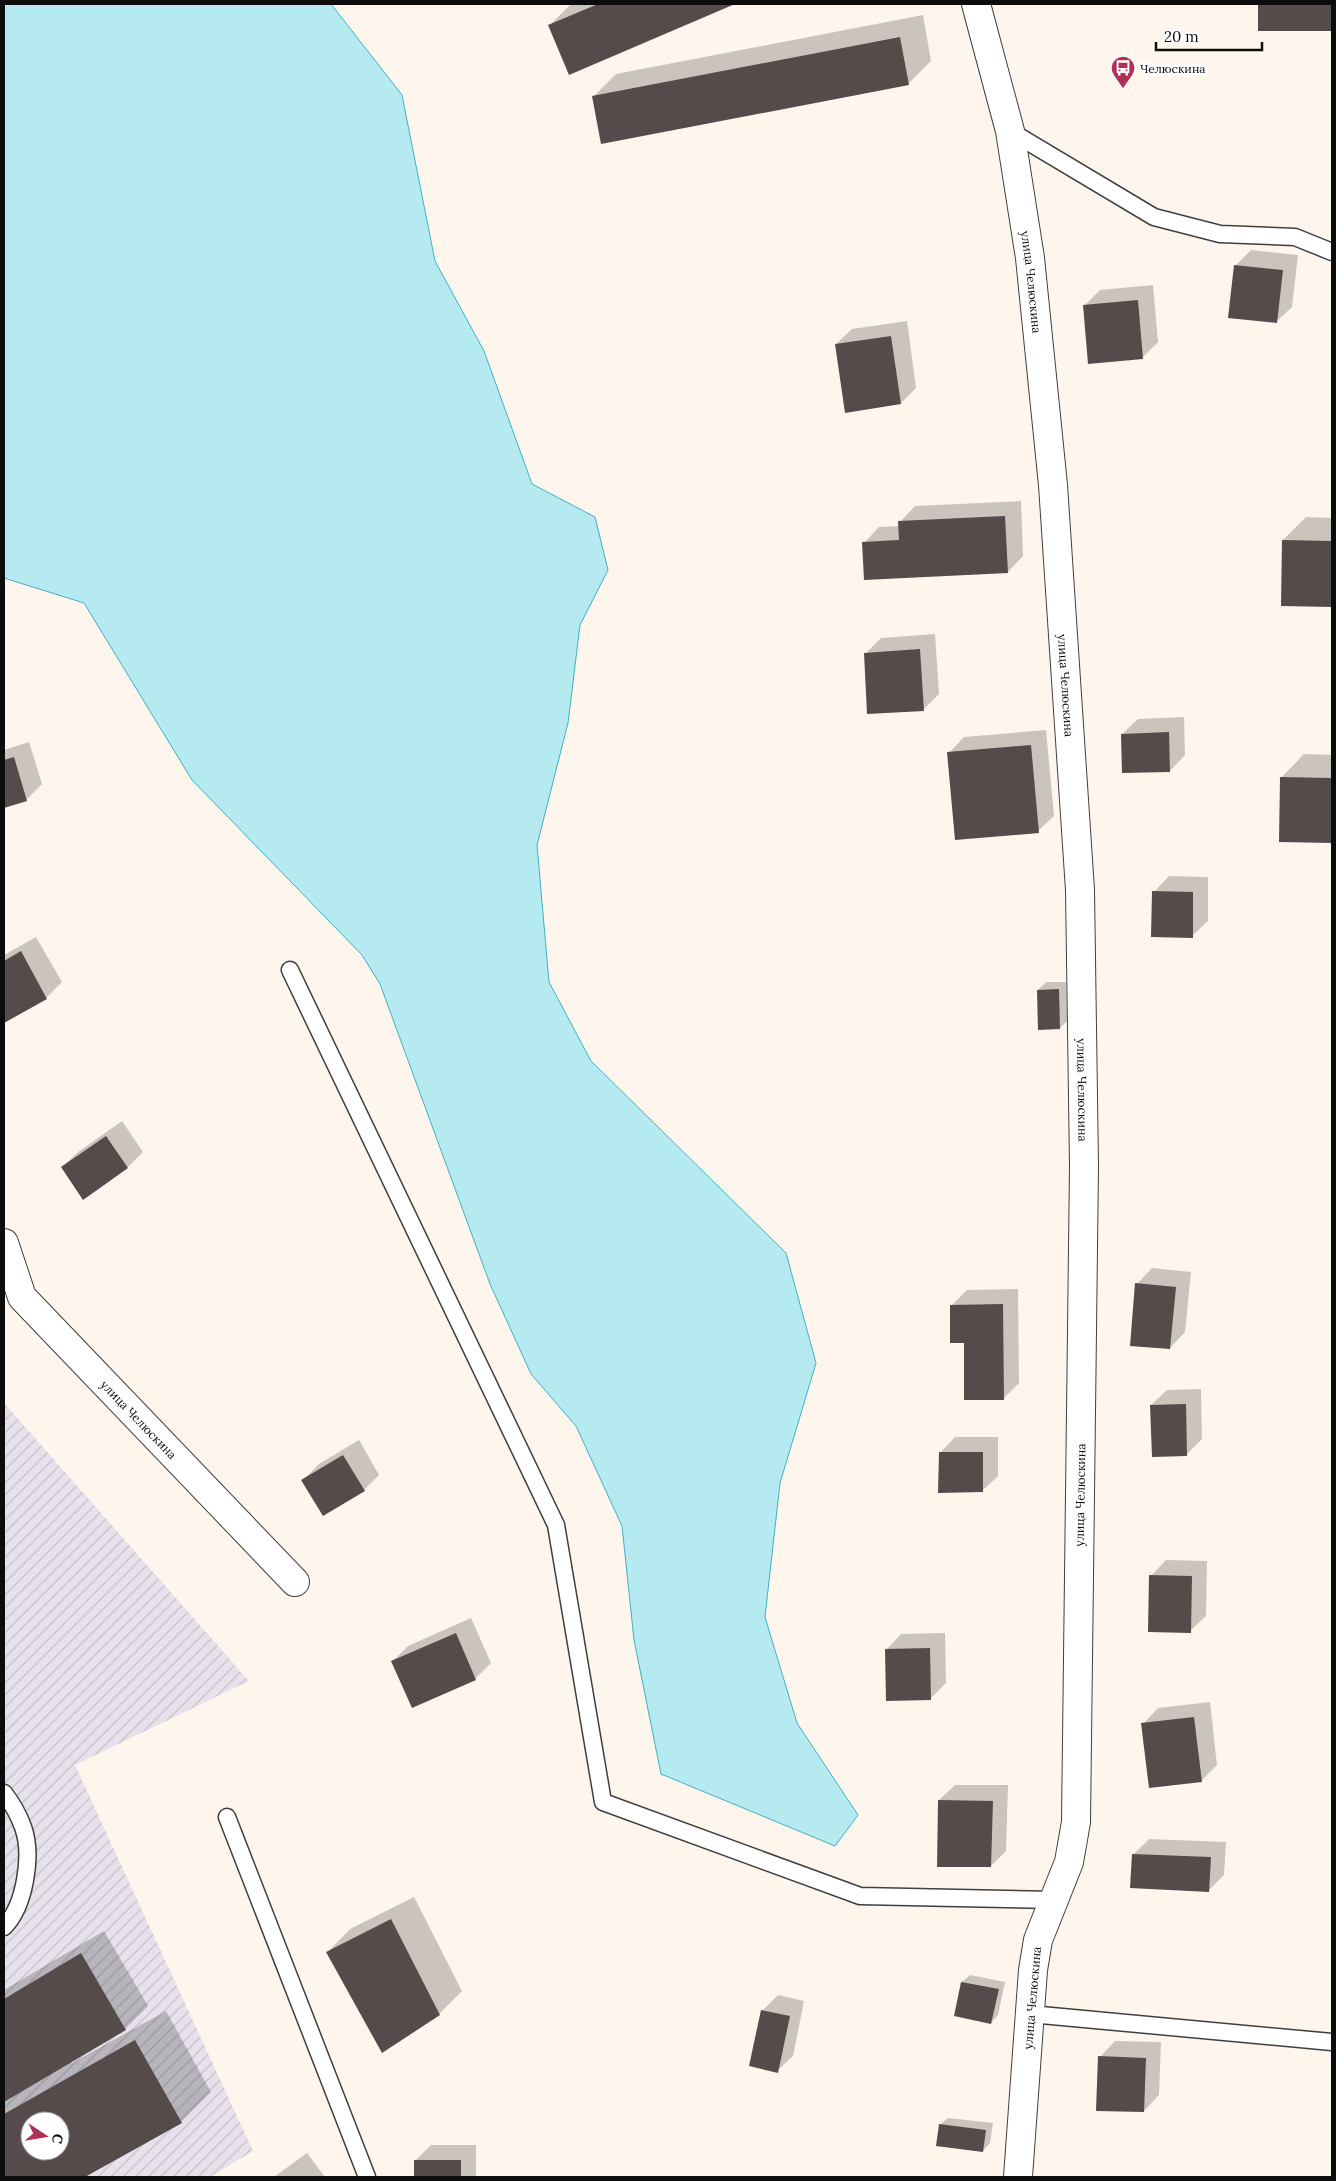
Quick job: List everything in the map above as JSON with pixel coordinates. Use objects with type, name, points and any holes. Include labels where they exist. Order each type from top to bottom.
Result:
[{"type":"street","name":"улица Челюскина","points":[[976,4],[1010,131],[1030,258],[1053,484],[1080,890],[1084,1166],[1076,1822],[1069,1862],[1038,1940],[1030,2014],[1018,2177]]},
{"type":"street","name":"улица Челюскина","points":[[4,1244],[22,1297],[295,1582]]},
{"type":"lane","points":[[1010,131],[1154,217],[1220,234],[1295,237],[1332,252]]},
{"type":"lane","points":[[290,970],[556,1526],[602,1802],[860,1896],[1053,1900]]},
{"type":"lane","points":[[4,1793],[24,1828],[28,1865],[20,1900],[4,1927]]},
{"type":"lane","points":[[228,1816],[367,2177]]},
{"type":"lane","points":[[1030,2014],[1332,2042]]},
{"type":"shaded area","points":[[4,1403],[249,1681],[75,1765],[253,2151],[210,2177],[4,2177]]},
{"type":"water","points":[[4,4],[331,4],[402,95],[435,261],[484,351],[532,484],[595,517],[608,570],[580,625],[568,723],[537,845],[549,982],[591,1061],[786,1253],[816,1363],[780,1483],[765,1617],[797,1723],[858,1815],[835,1846],[661,1774],[634,1640],[622,1526],[576,1426],[531,1374],[490,1284],[380,984],[362,955],[192,780],[84,603],[4,578]]},
{"type":"building","points":[[598,4],[735,4],[569,75],[548,25]]},
{"type":"building","points":[[1258,4],[1332,4],[1332,31],[1258,31]]},
{"type":"building","points":[[900,37],[909,85],[601,144],[592,96]]},
{"type":"building","points":[[1234,265],[1283,270],[1277,323],[1228,318]]},
{"type":"building","points":[[1138,300],[1143,359],[1088,364],[1083,305]]},
{"type":"building","points":[[891,336],[901,404],[845,413],[835,344]]},
{"type":"building","points":[[1005,516],[1008,573],[864,580],[862,542],[899,540],[898,521]]},
{"type":"building","points":[[1282,540],[1332,541],[1332,607],[1281,606]]},
{"type":"building","points":[[920,649],[924,711],[867,714],[864,653]]},
{"type":"building","points":[[1169,732],[1170,772],[1122,773],[1121,734]]},
{"type":"building","points":[[1031,745],[1039,833],[955,840],[947,752]]},
{"type":"building","points":[[14,757],[27,801],[4,808],[4,760]]},
{"type":"building","points":[[1280,777],[1332,778],[1332,843],[1279,842]]},
{"type":"building","points":[[1152,891],[1193,892],[1193,938],[1151,937]]},
{"type":"building","points":[[21,951],[47,999],[4,1023],[4,961]]},
{"type":"building","points":[[1059,989],[1060,1029],[1038,1030],[1037,990]]},
{"type":"building","points":[[106,1136],[128,1168],[83,1200],[61,1167]]},
{"type":"building","points":[[1135,1283],[1176,1287],[1170,1349],[1130,1346]]},
{"type":"building","points":[[1003,1304],[1004,1400],[964,1400],[964,1343],[950,1343],[950,1305]]},
{"type":"building","points":[[1186,1404],[1187,1456],[1152,1457],[1150,1405]]},
{"type":"building","points":[[939,1452],[983,1452],[983,1492],[938,1493]]},
{"type":"building","points":[[343,1455],[365,1491],[323,1516],[301,1480]]},
{"type":"building","points":[[1149,1575],[1192,1576],[1191,1633],[1148,1632]]},
{"type":"building","points":[[456,1633],[476,1680],[412,1708],[391,1661]]},
{"type":"building","points":[[930,1648],[931,1700],[886,1701],[885,1649]]},
{"type":"building","points":[[1194,1717],[1202,1782],[1149,1788],[1141,1723]]},
{"type":"building","points":[[938,1800],[993,1801],[991,1867],[937,1867]]},
{"type":"building","points":[[1132,1854],[1211,1857],[1209,1892],[1130,1888]]},
{"type":"building","points":[[391,1919],[440,2015],[382,2053],[326,1952]]},
{"type":"building","points":[[81,1953],[126,2030],[4,2102],[4,1999]]},
{"type":"building","points":[[961,1982],[999,1989],[991,2024],[954,2016]]},
{"type":"building","points":[[761,2010],[790,2016],[778,2073],[749,2066]]},
{"type":"building","points":[[135,2040],[182,2123],[85,2177],[4,2177],[4,2114]]},
{"type":"building","points":[[1098,2056],[1146,2058],[1144,2112],[1096,2111]]},
{"type":"building","points":[[939,2124],[986,2130],[983,2152],[936,2146]]},
{"type":"building","points":[[414,2160],[461,2160],[461,2177],[414,2177]]},
{"type":"place","name":"Челюскина","points":[[1123,89]]}]
